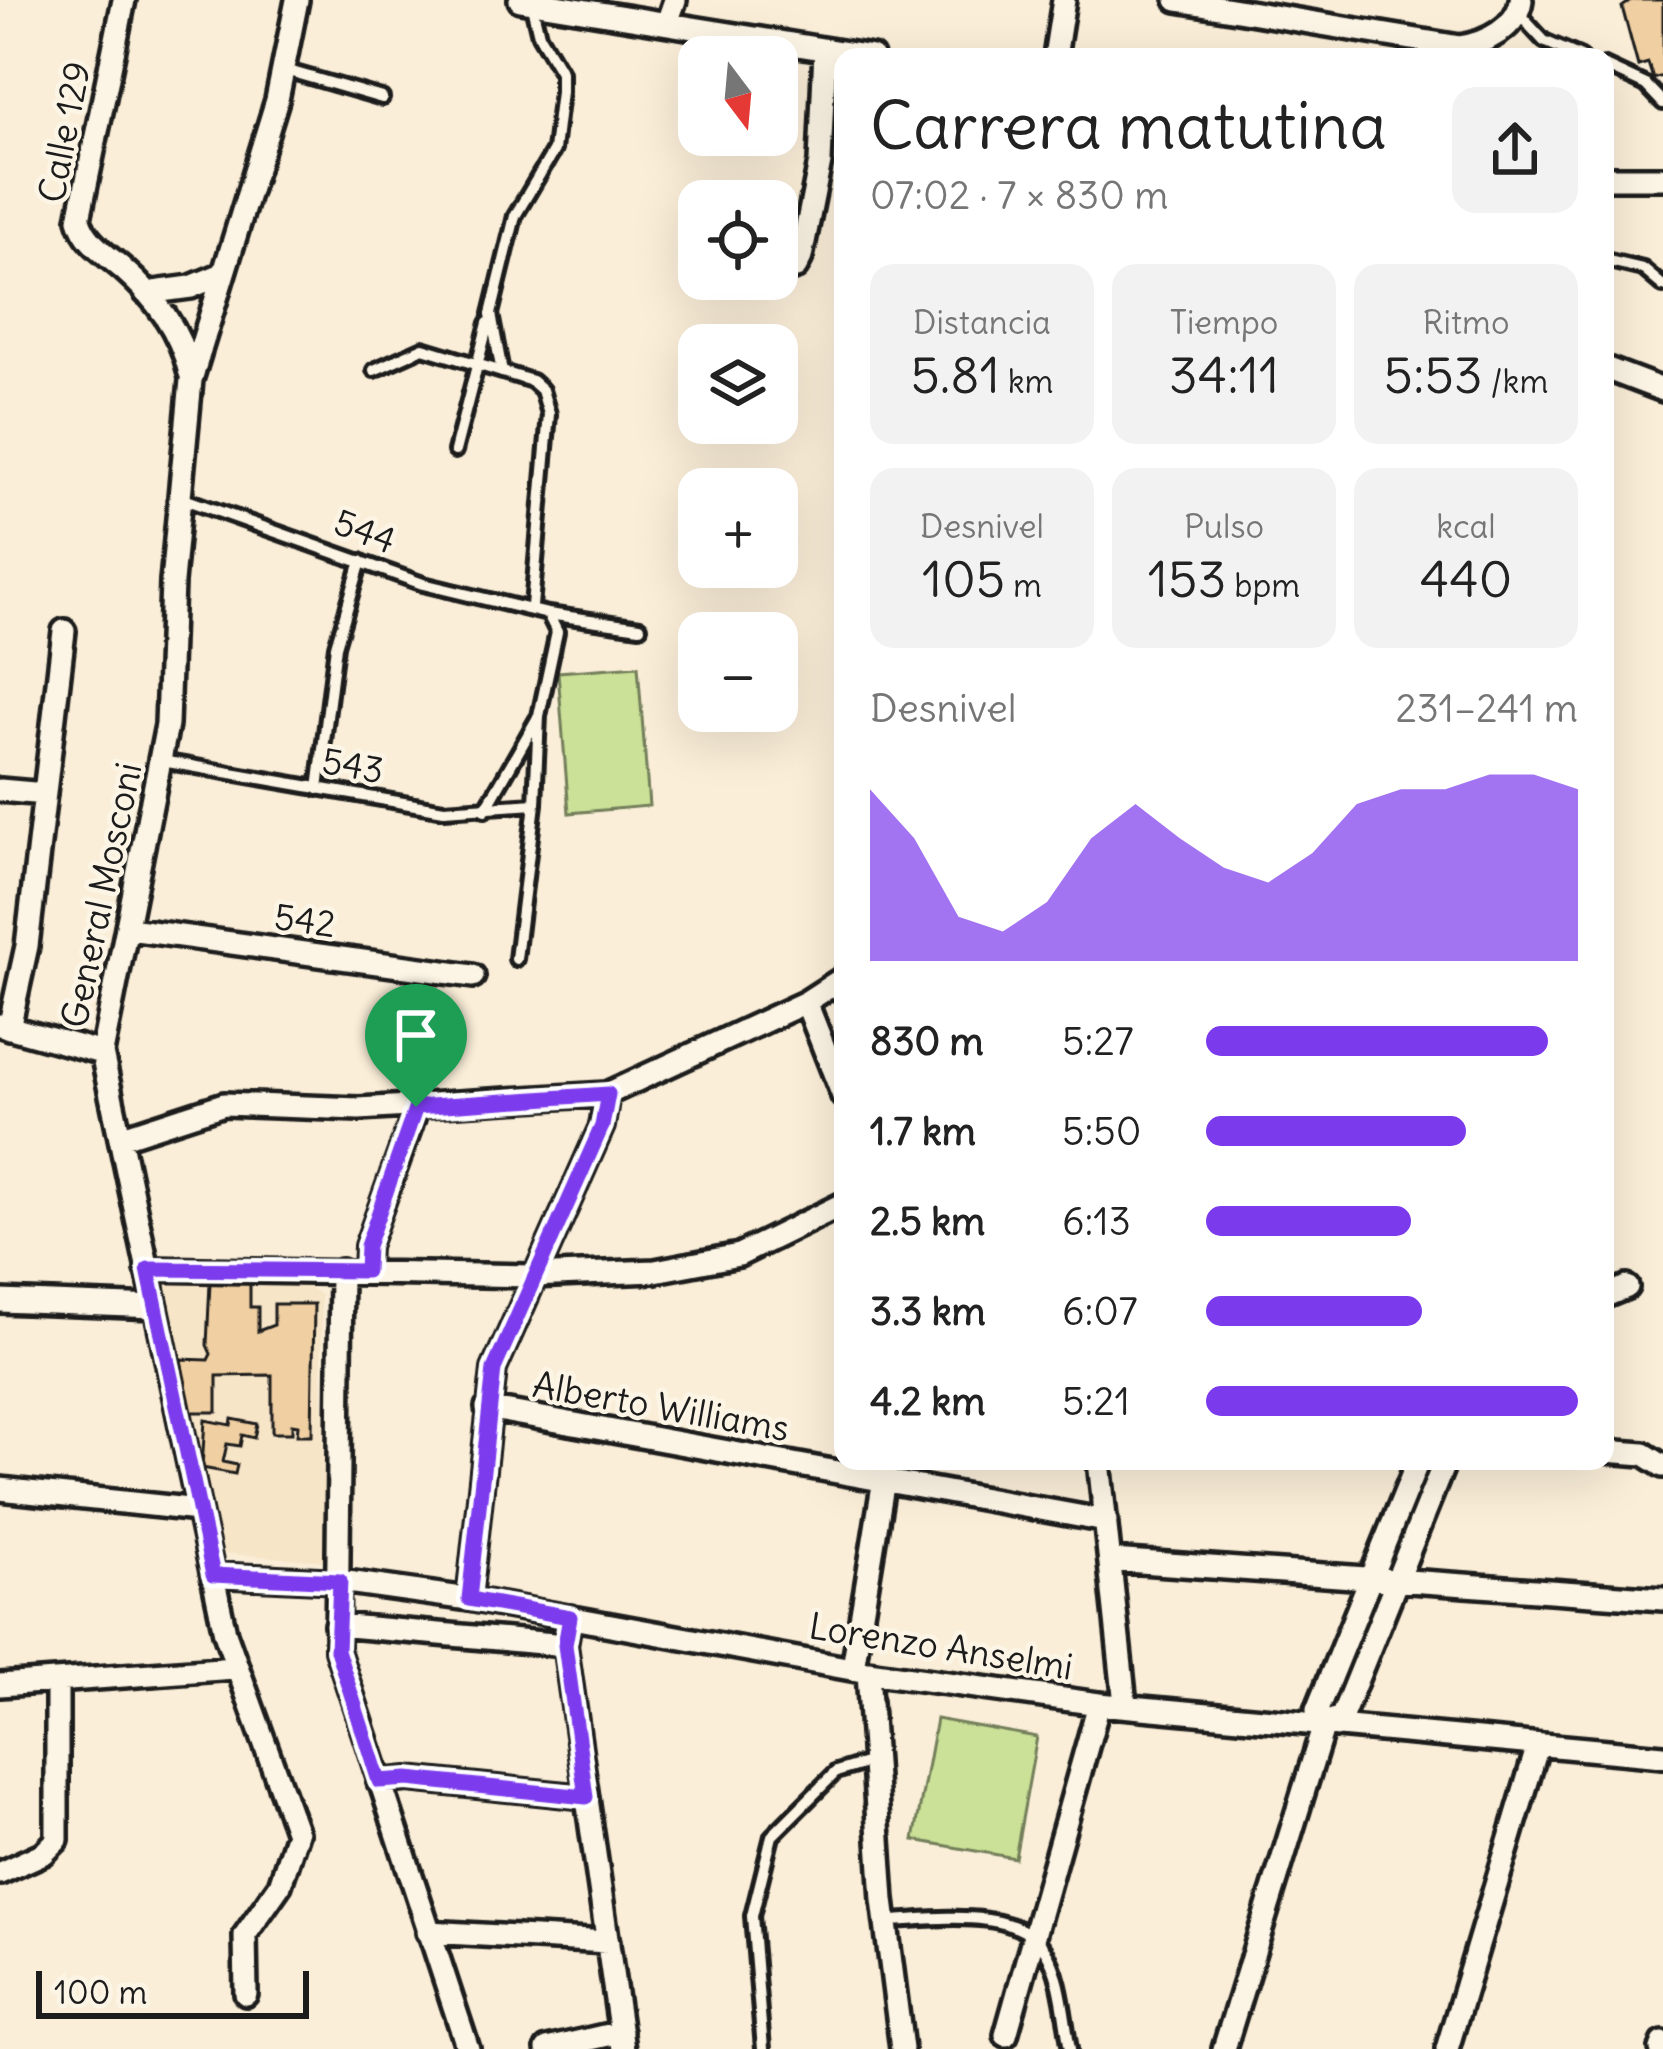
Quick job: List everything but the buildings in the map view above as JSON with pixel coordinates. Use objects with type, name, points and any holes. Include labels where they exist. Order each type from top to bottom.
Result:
[{"type":"street","name":"Calle 129","points":[[124,0],[79,219],[88,239],[146,293],[178,334],[191,380]]},
{"type":"street","name":"General Mosconi","points":[[246,1994],[245,1935],[280,1885],[296,1833],[234,1668],[102,1053],[162,761],[191,380],[285,70],[297,0]]},
{"type":"street","points":[[667,23],[675,0]]},
{"type":"street","points":[[1056,48],[1064,0]]},
{"type":"street","points":[[1177,0],[1460,47],[1494,37],[1520,6]]},
{"type":"street","points":[[525,1],[834,51]]},
{"type":"street","points":[[798,264],[820,162],[825,50]]},
{"type":"street","points":[[1614,178],[1663,178]]},
{"type":"street","points":[[146,293],[190,287],[220,275]]},
{"type":"street","points":[[1614,371],[1663,390]]},
{"type":"street","points":[[64,632],[28,946],[5,1026],[102,1053]]},
{"type":"street","points":[[0,790],[45,794]]},
{"type":"street","name":"542","points":[[129,929],[473,976]]},
{"type":"street","points":[[123,1137],[224,1104],[416,1107],[608,1094],[806,1002],[834,984]]},
{"type":"street","points":[[806,1002],[834,1073]]},
{"type":"street","points":[[469,1599],[494,1369],[531,1276],[602,1126],[608,1094]]},
{"type":"street","points":[[366,1271],[367,1246],[416,1107]]},
{"type":"street","points":[[148,1269],[531,1276],[710,1263],[784,1235],[834,1209]]},
{"type":"street","points":[[341,1271],[336,1625],[341,1673],[468,2049]]},
{"type":"street","points":[[1614,1292],[1627,1287]]},
{"type":"street","points":[[0,1301],[156,1306]]},
{"type":"street","name":"Alberto Williams","points":[[487,1408],[834,1463]]},
{"type":"street","points":[[1614,1452],[1654,1460]]},
{"type":"street","points":[[1100,1470],[1126,1704]]},
{"type":"street","points":[[1224,2049],[1324,1725],[1317,1710],[1414,1470]]},
{"type":"street","points":[[1324,1725],[1342,1716],[1441,1470]]},
{"type":"street","points":[[886,1471],[860,1670],[875,1760],[886,1921],[902,2049]]},
{"type":"street","name":"Alberto Williams","points":[[886,1471],[1106,1521]]},
{"type":"street","points":[[0,1489],[198,1510]]},
{"type":"street","points":[[1112,1559],[1663,1599]]},
{"type":"street","name":"Lorenzo Anselmi","points":[[213,1575],[340,1581],[469,1599],[860,1670],[1100,1704],[1663,1756]]},
{"type":"street","points":[[547,2049],[622,2040],[565,1645],[570,1617]]},
{"type":"street","points":[[336,1625],[565,1645]]},
{"type":"street","points":[[0,1685],[234,1668]]},
{"type":"street","points":[[0,1874],[44,1853],[57,1840],[57,1683]]},
{"type":"street","points":[[1006,2035],[1100,1704]]},
{"type":"street","points":[[1447,2049],[1538,1745]]},
{"type":"street","points":[[379,1781],[408,1779],[586,1797]]},
{"type":"street","points":[[428,1932],[608,1942]]},
{"type":"lane","points":[[454,452],[515,216],[554,150],[561,72],[525,1]]},
{"type":"lane","points":[[1520,6],[1534,34],[1563,48]]},
{"type":"lane","points":[[285,70],[382,98]]},
{"type":"lane","points":[[1614,70],[1646,85],[1663,103]]},
{"type":"lane","points":[[1614,262],[1643,269],[1663,286]]},
{"type":"lane","points":[[491,314],[502,372]]},
{"type":"lane","points":[[374,370],[414,348],[538,385],[549,414],[532,606]]},
{"type":"lane","name":"544","points":[[181,498],[423,584],[532,606],[548,614],[640,627]]},
{"type":"lane","points":[[318,789],[336,646],[361,561]]},
{"type":"lane","points":[[516,959],[535,804],[538,716],[557,632],[548,614]]},
{"type":"lane","points":[[485,810],[538,716]]},
{"type":"lane","name":"543","points":[[162,761],[445,810],[535,804]]},
{"type":"lane","points":[[763,2049],[752,1916],[772,1836],[836,1772],[875,1760]]},
{"type":"lane","points":[[886,1921],[970,1919],[1000,1923],[1034,1937],[1054,1974],[1070,2049]]},
{"type":"shaded area","points":[[182,1279],[302,1282],[321,1295],[326,1561],[216,1553],[159,1286]]},
{"type":"green space","points":[[638,666],[649,806],[569,813],[558,672]]},
{"type":"green space","points":[[936,1719],[1037,1737],[1015,1858],[914,1840]]},
{"type":"route","points":[[608,1094],[602,1126],[531,1276],[494,1369],[469,1599],[570,1617],[565,1645],[586,1797],[408,1779],[379,1781],[341,1673],[336,1625],[340,1581],[213,1575],[148,1269],[366,1271],[367,1246],[416,1107],[608,1094]]}]
